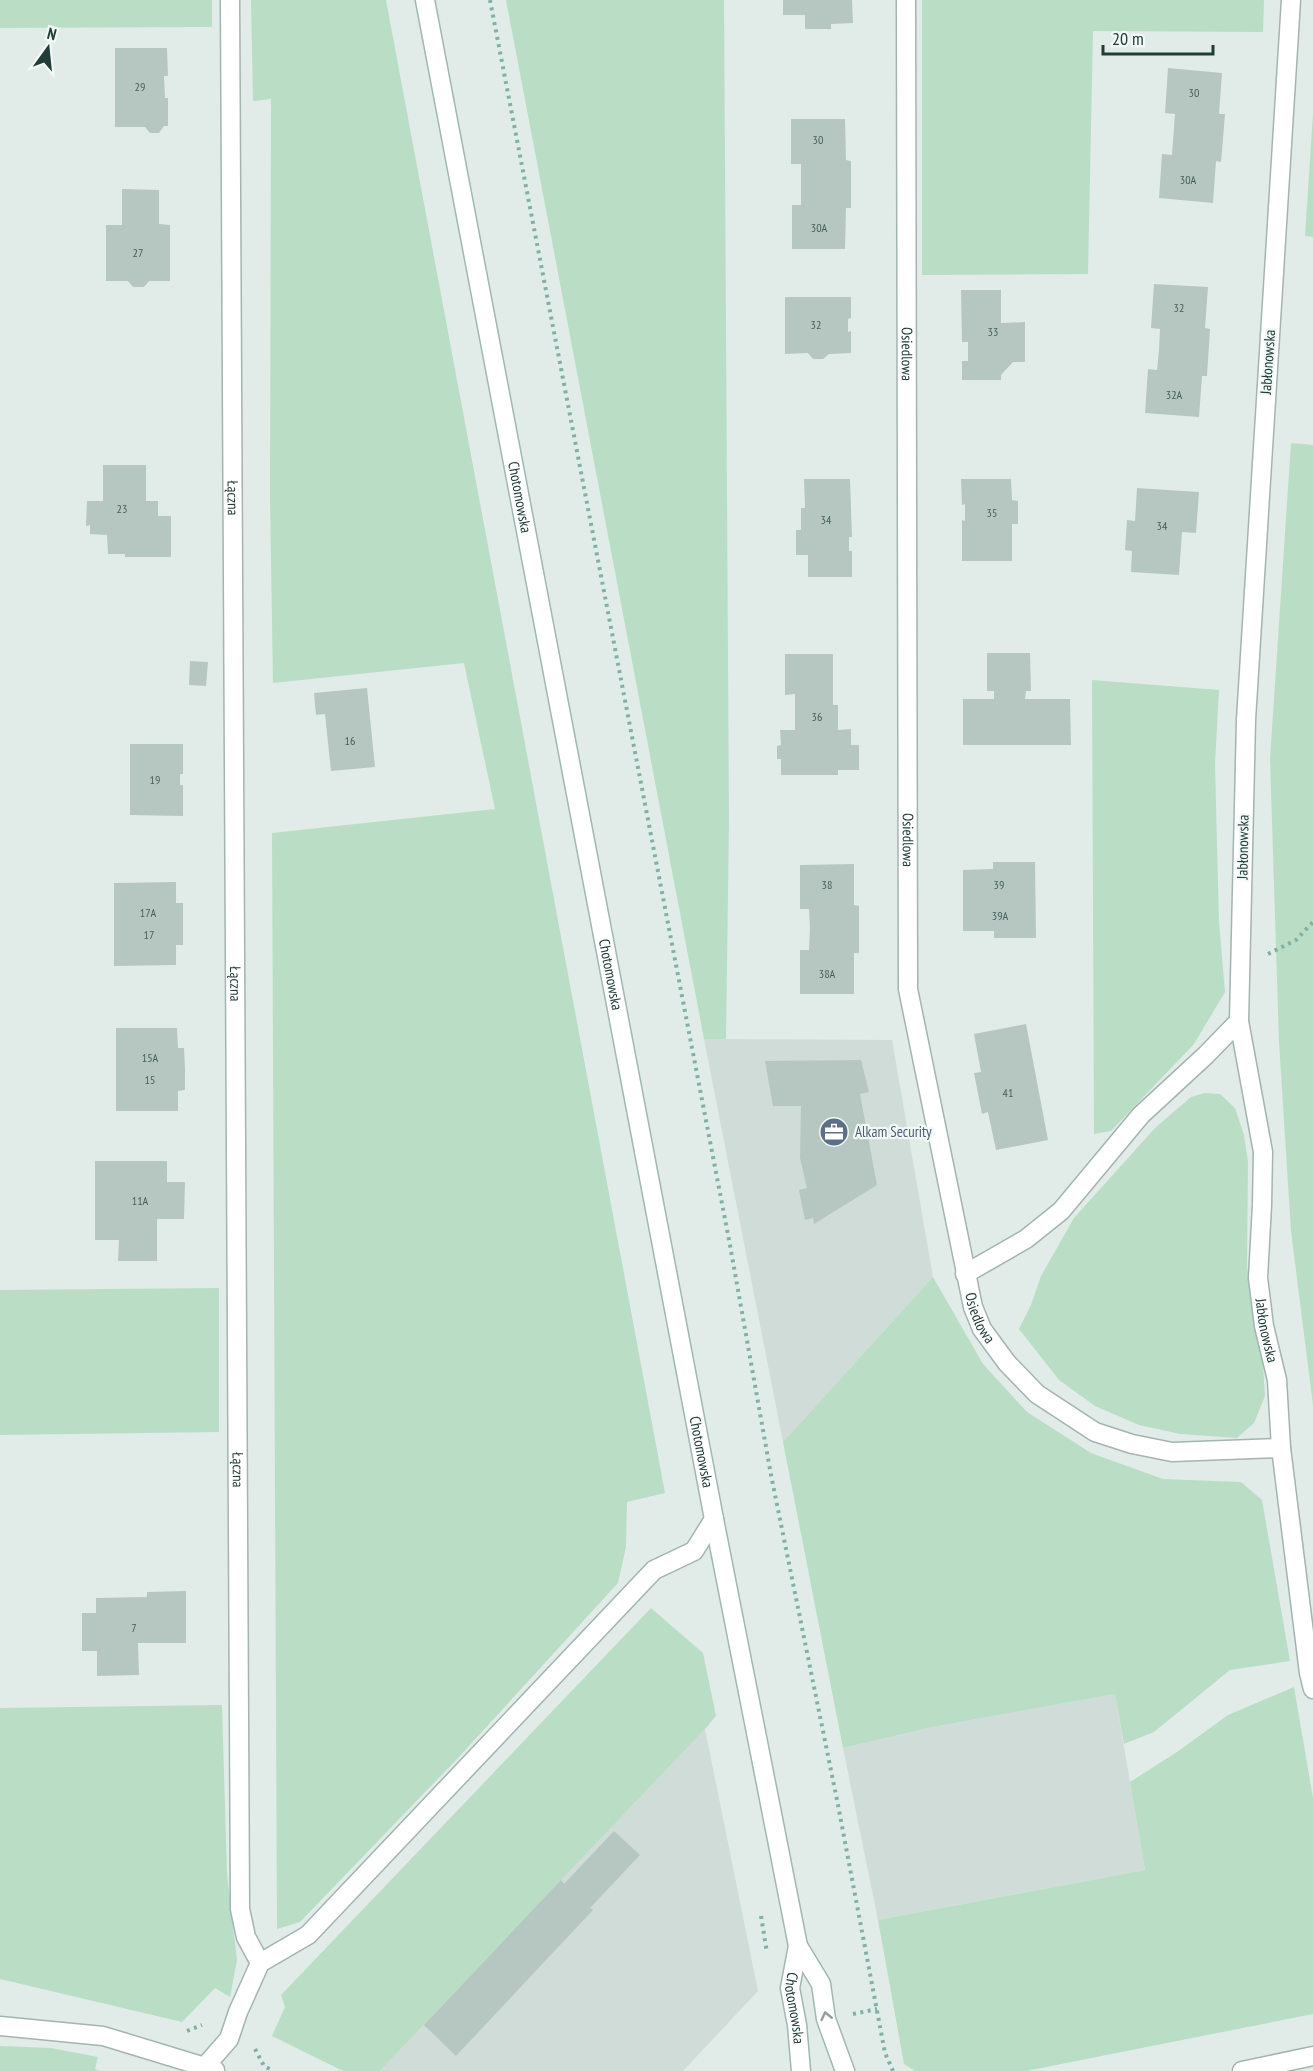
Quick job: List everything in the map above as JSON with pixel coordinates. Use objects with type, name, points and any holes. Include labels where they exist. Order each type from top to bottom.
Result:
[{"type":"street","name":"Łączna","points":[[230,0],[240,1909],[246,1938],[260,1963]]},
{"type":"street","name":"Chotomowska","points":[[425,0],[714,1519],[798,1946],[821,1984],[826,2019],[845,2071]]},
{"type":"street","name":"Osiedlowa","points":[[906,0],[908,989],[973,1307],[982,1329],[1007,1363],[1037,1394],[1095,1432],[1132,1444],[1172,1452],[1281,1448]]},
{"type":"street","name":"Jabłonowska","points":[[1291,0],[1246,720],[1239,1021],[1263,1152],[1258,1278],[1264,1326],[1277,1380],[1281,1448],[1313,1689]]},
{"type":"street","points":[[965,1274],[1026,1239],[1061,1211],[1141,1115],[1239,1021]]},
{"type":"street","points":[[0,2026],[103,2036],[208,2069],[229,2039],[238,2012],[260,1963],[308,1935],[654,1570],[694,1551],[714,1519]]},
{"type":"street","name":"Chotomowska","points":[[798,1946],[790,1988],[797,2025],[801,2071]]},
{"type":"street","points":[[1242,2071],[1313,2056]]},
{"type":"path","points":[[490,0],[730,1245],[771,1475],[883,2042],[893,2071]]},
{"type":"path","points":[[1240,969],[1296,940],[1313,922]]},
{"type":"path","points":[[180,2030],[189,2032],[209,2021],[215,2003],[238,2012]]},
{"type":"path","points":[[253,2045],[264,2066],[273,2071]]},
{"type":"shaded area","points":[[704,1039],[892,1040],[933,1277],[783,1442]]},
{"type":"shaded area","points":[[1115,1694],[1145,1870],[878,1920],[843,1748],[933,1727]]},
{"type":"shaded area","points":[[705,1729],[758,1991],[683,2071],[380,2071]]},
{"type":"green space","points":[[0,0],[212,0],[212,27],[0,28]]},
{"type":"green space","points":[[251,0],[386,0],[665,1493],[627,1502],[626,1547],[618,1583],[458,1758],[300,1922],[277,1929],[272,833],[495,809],[464,663],[273,683],[270,498],[271,99],[253,101]]},
{"type":"green space","points":[[506,0],[724,0],[729,821],[726,1039],[704,1039]]},
{"type":"green space","points":[[922,0],[1264,0],[1263,32],[1093,31],[1088,274],[922,275]]},
{"type":"green space","points":[[1313,114],[1313,237],[1305,236]]},
{"type":"green space","points":[[1291,443],[1313,445],[1313,1405],[1291,1231],[1279,1042],[1270,759]]},
{"type":"green space","points":[[1092,680],[1219,690],[1215,764],[1219,922],[1225,992],[1194,1044],[1111,1131],[1094,1134]]},
{"type":"green space","points":[[1205,1093],[1220,1094],[1235,1108],[1244,1135],[1248,1162],[1247,1266],[1263,1363],[1265,1396],[1254,1423],[1237,1438],[1180,1434],[1139,1425],[1095,1406],[1059,1380],[1019,1329],[1031,1305],[1041,1276],[1074,1218],[1155,1128],[1191,1097]]},
{"type":"green space","points":[[933,1277],[983,1364],[1027,1412],[1091,1453],[1163,1479],[1241,1482],[1262,1500],[1290,1661],[1230,1670],[1154,1732],[1124,1744],[1115,1694],[933,1727],[843,1748],[783,1442]]},
{"type":"green space","points":[[219,1288],[219,1432],[0,1435],[0,1290]]},
{"type":"green space","points":[[651,1608],[703,1653],[716,1716],[705,1729],[380,2071],[343,2071],[272,2036],[285,2007],[281,1995]]},
{"type":"green space","points":[[1294,1687],[1313,1798],[1313,2014],[1026,2071],[915,2071],[904,2064],[878,1920],[1145,1870],[1130,1782],[1228,1715]]},
{"type":"green space","points":[[222,1705],[227,1873],[237,1960],[230,1997],[215,1988],[182,2022],[0,1979],[0,1708]]},
{"type":"green space","points":[[0,2046],[51,2048],[98,2057],[95,2069],[100,2071],[0,2071]]},
{"type":"building","points":[[783,0],[852,0],[853,23],[831,24],[831,29],[805,29],[805,15],[783,15]]},
{"type":"building","points":[[115,48],[167,48],[168,76],[164,76],[165,98],[168,98],[168,126],[164,126],[159,133],[150,133],[145,127],[115,127]]},
{"type":"building","points":[[1168,68],[1222,73],[1219,114],[1225,114],[1221,162],[1216,161],[1213,203],[1159,198],[1162,154],[1172,155],[1175,114],[1165,113]]},
{"type":"building","points":[[791,119],[845,119],[846,160],[851,161],[851,208],[846,208],[845,249],[792,249],[792,205],[801,205],[801,164],[791,164]]},
{"type":"building","points":[[122,189],[159,190],[159,224],[170,225],[170,281],[149,281],[144,287],[133,287],[128,281],[106,281],[106,225],[122,225]]},
{"type":"building","points":[[1154,284],[1208,287],[1205,328],[1210,329],[1207,376],[1202,376],[1199,417],[1145,413],[1148,369],[1157,370],[1159,350],[1160,329],[1151,328]]},
{"type":"building","points":[[961,290],[1001,290],[1001,323],[1025,322],[1025,362],[1013,362],[1001,375],[1001,380],[962,380],[962,361],[968,361],[968,342],[962,342]]},
{"type":"building","points":[[785,297],[851,297],[848,332],[851,331],[851,353],[829,354],[823,359],[813,359],[808,353],[785,354]]},
{"type":"building","points":[[103,465],[146,465],[146,501],[158,501],[158,516],[171,516],[171,557],[125,557],[125,554],[108,554],[107,535],[90,534],[90,525],[86,526],[87,501],[103,501]]},
{"type":"building","points":[[804,479],[850,479],[852,537],[849,537],[849,551],[852,551],[852,577],[808,577],[808,555],[796,555],[796,530],[801,530],[801,508],[805,508]]},
{"type":"building","points":[[961,479],[1011,479],[1012,500],[1018,501],[1018,524],[1012,524],[1012,561],[962,561],[962,520],[965,521],[965,504],[962,505]]},
{"type":"building","points":[[1137,488],[1199,492],[1196,533],[1182,532],[1179,575],[1131,572],[1132,551],[1125,550],[1127,520],[1135,521]]},
{"type":"building","points":[[987,653],[1030,653],[1031,691],[1026,691],[1025,699],[1070,699],[1071,745],[963,745],[963,699],[994,699],[994,691],[987,691]]},
{"type":"building","points":[[785,654],[833,654],[833,705],[838,705],[838,730],[851,729],[851,745],[859,745],[859,770],[838,770],[838,775],[781,775],[781,759],[777,759],[777,746],[781,745],[780,730],[795,730],[795,694],[785,695]]},
{"type":"building","points":[[190,661],[208,662],[206,686],[189,685]]},
{"type":"building","points":[[367,688],[375,767],[331,771],[325,714],[316,715],[314,693]]},
{"type":"building","points":[[130,744],[183,744],[183,774],[180,774],[180,785],[183,785],[183,816],[130,815]]},
{"type":"building","points":[[993,862],[1035,862],[1036,938],[994,938],[994,931],[963,931],[963,870],[993,869]]},
{"type":"building","points":[[854,864],[854,905],[859,906],[859,953],[854,953],[854,994],[800,994],[800,950],[809,950],[810,929],[809,909],[800,909],[800,865]]},
{"type":"building","points":[[176,882],[176,903],[183,903],[183,945],[176,945],[176,965],[114,966],[114,883]]},
{"type":"building","points":[[1026,1024],[1048,1140],[996,1150],[988,1112],[982,1114],[974,1073],[981,1072],[974,1034]]},
{"type":"building","points":[[116,1028],[177,1028],[178,1048],[184,1048],[185,1069],[185,1090],[178,1091],[178,1111],[116,1111]]},
{"type":"building","name":"Alkam Security","points":[[861,1060],[869,1092],[860,1094],[877,1185],[814,1224],[813,1218],[805,1220],[799,1190],[807,1188],[800,1158],[801,1106],[773,1106],[765,1061]]},
{"type":"building","points":[[95,1161],[167,1161],[167,1182],[185,1182],[184,1219],[157,1219],[157,1261],[118,1261],[119,1240],[95,1240]]},
{"type":"building","points":[[186,1591],[186,1643],[138,1643],[139,1675],[97,1676],[97,1651],[82,1651],[82,1613],[96,1613],[96,1598],[147,1597],[147,1592]]},
{"type":"building","points":[[614,1831],[640,1855],[590,1908],[593,1910],[456,2056],[424,2025],[561,1880],[564,1884]]},
{"type":"place","name":"Alkam Security","points":[[834,1132]]}]
